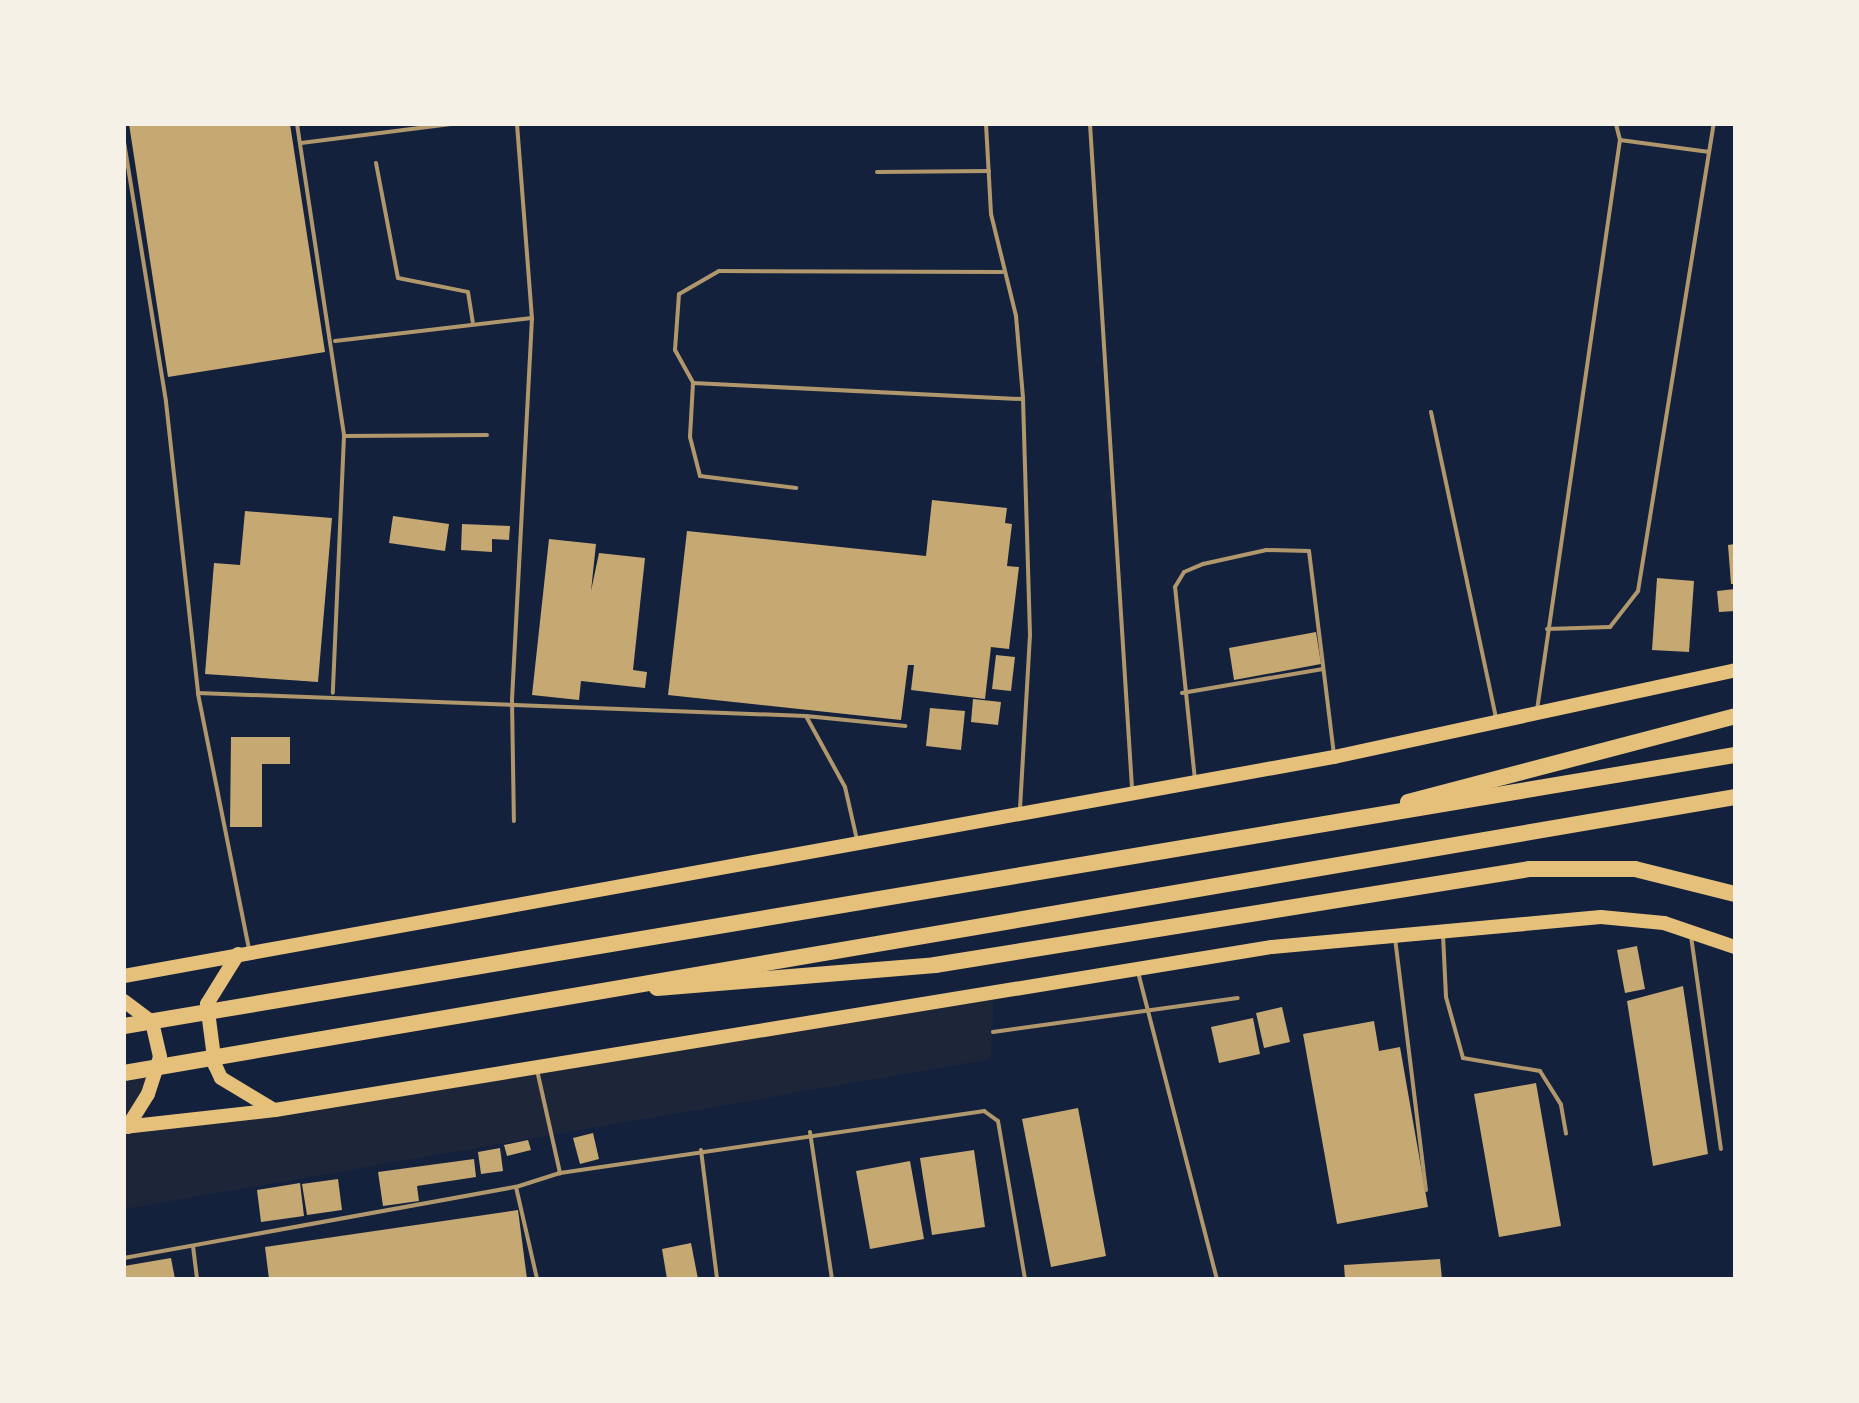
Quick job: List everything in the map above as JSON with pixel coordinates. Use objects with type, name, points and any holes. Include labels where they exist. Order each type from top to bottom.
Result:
[{"type":"highway","points":[[124,976],[857,840],[1133,795],[1195,780],[1334,757],[1537,717],[1735,670]]},
{"type":"highway","points":[[1346,821],[1607,745],[1735,716]]},
{"type":"highway","points":[[124,1026],[1735,755]]},
{"type":"highway","points":[[124,1073],[1735,797]]},
{"type":"highway","points":[[589,991],[935,965],[1530,869],[1635,869],[1735,894]]},
{"type":"highway","points":[[125,1127],[275,1110],[1137,969],[1395,938],[1601,917],[1691,930],[1735,947]]},
{"type":"highway","points":[[244,953],[207,1004],[215,1065],[221,1078],[275,1110]]},
{"type":"highway","points":[[124,1001],[152,1022],[160,1057],[125,1127]]},
{"type":"lane","points":[[297,124],[335,341],[344,436],[333,693]]},
{"type":"lane","points":[[301,143],[451,124]]},
{"type":"lane","points":[[514,821],[512,700],[532,318],[517,124]]},
{"type":"lane","points":[[986,124],[1002,272],[1016,316],[1023,399],[1030,635],[1020,813]]},
{"type":"lane","points":[[1090,124],[1133,795]]},
{"type":"lane","points":[[1537,717],[1547,629],[1620,140],[1616,124]]},
{"type":"lane","points":[[1547,629],[1610,627],[1638,591],[1714,124]]},
{"type":"lane","points":[[1620,140],[1710,152]]},
{"type":"lane","points":[[124,142],[166,402],[198,693],[244,953]]},
{"type":"lane","points":[[376,163],[398,278],[468,292],[473,322]]},
{"type":"lane","points":[[877,172],[989,171]]},
{"type":"lane","points":[[796,488],[700,476],[690,437],[693,383],[675,350],[679,294],[719,271],[1002,272]]},
{"type":"lane","points":[[335,341],[473,322],[532,318]]},
{"type":"lane","points":[[693,383],[1023,399]]},
{"type":"lane","points":[[1431,412],[1498,724]]},
{"type":"lane","points":[[344,436],[487,435]]},
{"type":"lane","points":[[1195,780],[1182,693],[1175,587],[1184,572],[1203,564],[1266,550],[1309,551],[1334,757]]},
{"type":"lane","points":[[1182,693],[1323,669]]},
{"type":"lane","points":[[198,693],[333,693],[512,700],[806,716],[906,726]]},
{"type":"lane","points":[[806,716],[845,787],[857,840]]},
{"type":"lane","points":[[1691,930],[1721,1149]]},
{"type":"lane","points":[[1443,933],[1446,997],[1463,1058],[1540,1071],[1561,1105],[1566,1134]]},
{"type":"lane","points":[[1395,938],[1426,1190]]},
{"type":"lane","points":[[1137,969],[1217,1279]]},
{"type":"lane","points":[[993,1032],[1148,1007],[1238,998]]},
{"type":"lane","points":[[536,1067],[560,1173]]},
{"type":"lane","points":[[124,1258],[516,1187],[560,1173],[810,1132],[992,1114],[1025,1279]]},
{"type":"lane","points":[[810,1132],[832,1279]]},
{"type":"lane","points":[[701,1150],[717,1279]]},
{"type":"lane","points":[[516,1187],[537,1279]]},
{"type":"lane","points":[[193,1246],[197,1279]]},
{"type":"shaded area","points":[[994,992],[991,1059],[124,1209],[124,1070],[159,1063],[127,1126]]},
{"type":"building","points":[[129,124],[290,124],[325,352],[168,377]]},
{"type":"building","points":[[932,500],[1007,508],[1005,523],[1012,524],[1007,566],[1019,567],[1009,649],[991,647],[985,699],[911,690],[914,665],[908,665],[901,720],[668,695],[687,531],[926,556]]},
{"type":"building","points":[[245,511],[332,518],[318,682],[205,674],[214,563],[240,565]]},
{"type":"building","points":[[393,516],[449,524],[445,551],[389,543]]},
{"type":"building","points":[[462,524],[510,526],[509,540],[492,539],[492,552],[461,550]]},
{"type":"building","points":[[549,539],[596,544],[591,591],[599,553],[645,558],[633,670],[647,672],[645,688],[581,681],[579,700],[532,695]]},
{"type":"building","points":[[1735,544],[1735,584],[1731,584],[1728,545]]},
{"type":"building","points":[[1657,578],[1694,581],[1689,652],[1652,650]]},
{"type":"building","points":[[1735,589],[1735,611],[1719,612],[1717,591]]},
{"type":"building","points":[[1316,632],[1321,664],[1234,680],[1229,648]]},
{"type":"building","points":[[996,655],[1015,657],[1011,691],[992,689]]},
{"type":"building","points":[[973,699],[1001,702],[998,725],[971,722]]},
{"type":"building","points":[[930,708],[965,711],[961,750],[926,746]]},
{"type":"building","points":[[231,737],[290,737],[290,764],[262,764],[262,827],[230,827]]},
{"type":"building","points":[[1637,946],[1645,989],[1625,993],[1617,950]]},
{"type":"building","points":[[1683,986],[1708,1154],[1653,1166],[1627,1001]]},
{"type":"building","points":[[1282,1007],[1290,1042],[1264,1048],[1256,1013]]},
{"type":"building","points":[[1253,1018],[1260,1054],[1219,1063],[1211,1027]]},
{"type":"building","points":[[1374,1021],[1379,1051],[1400,1047],[1428,1207],[1337,1224],[1303,1034]]},
{"type":"building","points":[[1536,1083],[1561,1226],[1499,1237],[1474,1094]]},
{"type":"building","points":[[1078,1108],[1106,1256],[1051,1267],[1022,1119]]},
{"type":"building","points":[[593,1133],[599,1159],[580,1164],[573,1138]]},
{"type":"building","points":[[528,1140],[531,1150],[507,1156],[504,1145]]},
{"type":"building","points":[[500,1148],[503,1171],[481,1174],[478,1152]]},
{"type":"building","points":[[974,1150],[985,1227],[932,1235],[920,1158]]},
{"type":"building","points":[[474,1159],[476,1177],[417,1186],[419,1201],[383,1206],[378,1172]]},
{"type":"building","points":[[910,1161],[924,1239],[870,1249],[856,1171]]},
{"type":"building","points":[[338,1179],[342,1210],[307,1215],[302,1184]]},
{"type":"building","points":[[300,1183],[304,1216],[261,1222],[257,1190]]},
{"type":"building","points":[[518,1210],[527,1279],[269,1279],[265,1247]]},
{"type":"building","points":[[691,1243],[698,1279],[667,1279],[662,1249]]},
{"type":"building","points":[[171,1258],[175,1279],[124,1279],[124,1266]]},
{"type":"building","points":[[1440,1259],[1442,1279],[1345,1279],[1344,1265]]}]
